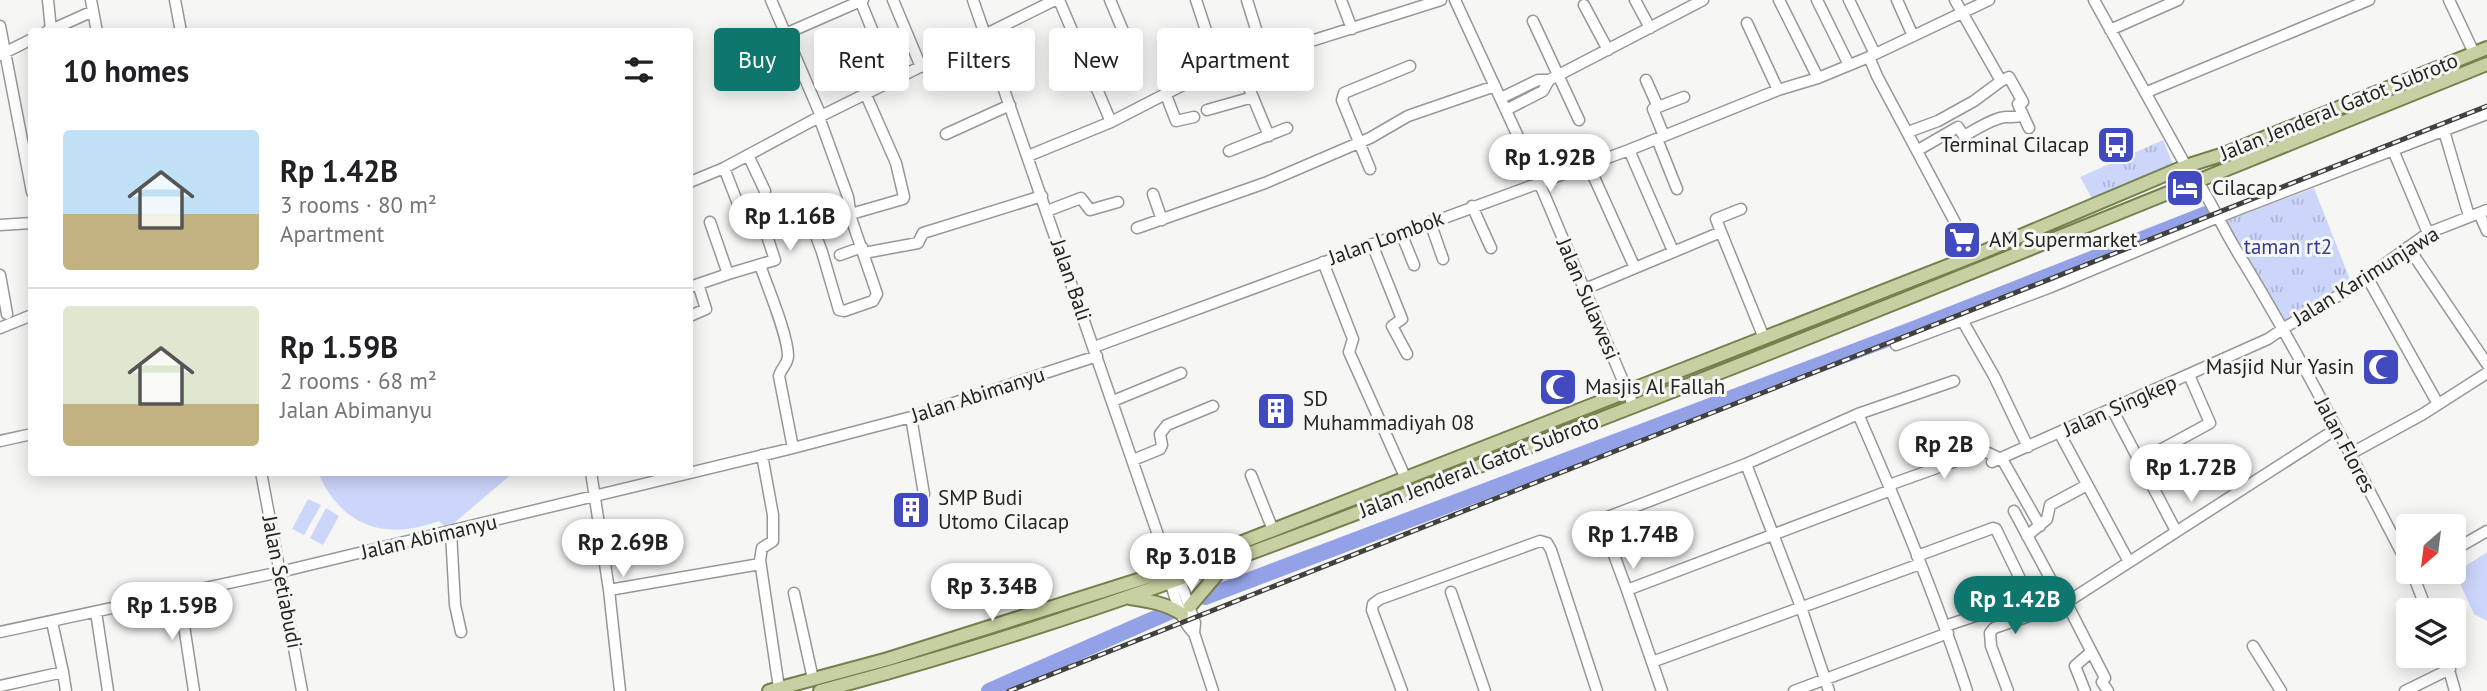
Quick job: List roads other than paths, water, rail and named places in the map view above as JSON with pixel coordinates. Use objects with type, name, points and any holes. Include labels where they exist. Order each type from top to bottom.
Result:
[{"type":"main road","name":"Jalan Jenderal Gatot Subroto","points":[[1173,573],[1273,530],[1973,256],[2186,166],[2224,154],[2487,48]]},
{"type":"main road","name":"Jalan Jenderal Gatot Subroto","points":[[1173,573],[1226,563],[1634,407],[2487,64]]},
{"type":"main road","points":[[1127,598],[1186,610],[1226,563]]},
{"type":"main road","points":[[820,691],[892,673],[1127,598],[1173,573]]},
{"type":"main road","points":[[774,690],[888,659],[1173,573]]},
{"type":"main road","points":[[888,659],[892,673]]},
{"type":"street","points":[[48,0],[50,28]]},
{"type":"street","points":[[175,0],[180,28]]},
{"type":"street","points":[[771,0],[783,28]]},
{"type":"street","points":[[798,28],[861,0],[872,28]]},
{"type":"street","points":[[893,0],[921,68],[909,74]]},
{"type":"street","name":"Jalan Bali","points":[[974,0],[983,28]]},
{"type":"street","points":[[1002,28],[1057,0],[1111,122]]},
{"type":"street","points":[[1110,0],[1122,28]]},
{"type":"street","points":[[1196,0],[1205,28]]},
{"type":"street","points":[[1247,0],[1256,28]]},
{"type":"street","points":[[1341,0],[1352,29]]},
{"type":"street","points":[[1314,40],[1441,0]]},
{"type":"street","name":"Jalan Sulawesi","points":[[1455,0],[1539,182],[1634,407]]},
{"type":"street","points":[[1635,0],[1650,28]]},
{"type":"street","points":[[1779,0],[1818,78]]},
{"type":"street","points":[[1817,0],[1849,65]]},
{"type":"street","points":[[1849,0],[1908,132],[1973,256]]},
{"type":"street","points":[[1897,0],[1913,36]]},
{"type":"street","points":[[1955,0],[2000,81]]},
{"type":"street","name":"Jalan Lombok","points":[[1095,352],[1324,262],[1629,150],[1778,90],[1818,78],[1989,0]]},
{"type":"street","name":"Jalan Flores","points":[[2094,0],[2216,218],[2284,328],[2396,541]]},
{"type":"street","points":[[2110,30],[2178,0]]},
{"type":"street","points":[[2147,92],[2369,0]]},
{"type":"street","points":[[2449,0],[2474,53]]},
{"type":"street","points":[[1501,98],[1538,80],[1553,78],[1695,2]]},
{"type":"street","points":[[1584,5],[1608,50]]},
{"type":"street","points":[[55,28],[92,6],[96,28]]},
{"type":"street","points":[[1533,21],[1553,78],[1579,120]]},
{"type":"street","points":[[1747,23],[1778,90]]},
{"type":"street","points":[[0,26],[2,54],[28,174]]},
{"type":"street","points":[[2,54],[28,41]]},
{"type":"street","points":[[1370,169],[1342,100],[1344,93],[1410,66]]},
{"type":"street","points":[[761,218],[802,204],[841,311],[876,299],[877,294],[844,185],[800,70]]},
{"type":"street","points":[[1908,132],[1938,121],[2009,77],[2023,102],[2018,104],[2029,128]]},
{"type":"street","points":[[1506,110],[1543,91],[1553,78]]},
{"type":"street","points":[[1646,80],[1658,107]]},
{"type":"street","points":[[1137,228],[1265,183],[1360,143],[1408,116],[1495,86]]},
{"type":"street","points":[[693,181],[724,168],[872,91]]},
{"type":"street","name":"Jalan Bali","points":[[1005,91],[1186,610],[1189,629],[1194,633],[1213,691]]},
{"type":"street","points":[[1028,156],[1111,122],[1173,91]]},
{"type":"street","points":[[1250,91],[1269,135]]},
{"type":"street","points":[[851,214],[904,197],[896,163],[866,94]]},
{"type":"street","points":[[1166,95],[1176,121],[1194,117]]},
{"type":"street","points":[[1207,110],[1253,97]]},
{"type":"street","points":[[1677,189],[1653,109],[1684,97]]},
{"type":"street","points":[[946,134],[1010,105]]},
{"type":"street","points":[[1896,345],[2051,287],[2216,218],[2487,114]]},
{"type":"street","points":[[1918,150],[1958,127],[1964,136],[1998,120],[2023,115]]},
{"type":"street","points":[[1229,151],[1287,128]]},
{"type":"street","points":[[2444,131],[2487,231]]},
{"type":"street","points":[[1629,150],[1673,251]]},
{"type":"street","points":[[2393,150],[2428,233]]},
{"type":"street","points":[[748,155],[765,191]]},
{"type":"street","points":[[1588,164],[1635,268]]},
{"type":"street","points":[[693,315],[706,311],[694,286],[775,260],[761,218],[757,211],[742,214],[724,168]]},
{"type":"street","points":[[1153,194],[1162,220]]},
{"type":"street","points":[[840,255],[918,243],[923,233],[1042,196]]},
{"type":"street","points":[[1047,211],[1081,198],[1090,210],[1118,202]]},
{"type":"street","points":[[1472,206],[1491,248]]},
{"type":"street","points":[[1741,209],[1716,219],[1764,338]]},
{"type":"street","name":"Jalan Karimunjawa","points":[[2284,328],[2367,277],[2428,233],[2479,213]]},
{"type":"street","points":[[710,222],[728,274]]},
{"type":"street","points":[[1430,222],[1443,259]]},
{"type":"street","points":[[0,225],[28,223]]},
{"type":"street","points":[[1585,289],[1721,232]]},
{"type":"street","points":[[1401,233],[1414,265]]},
{"type":"street","points":[[1372,244],[1402,319],[1392,326],[1407,354]]},
{"type":"street","points":[[2408,247],[2487,364]]},
{"type":"street","points":[[1324,262],[1353,339],[1349,352],[1406,479]]},
{"type":"street","points":[[760,265],[788,353],[779,376],[793,448]]},
{"type":"street","points":[[0,275],[7,314]]},
{"type":"street","points":[[2367,277],[2438,404]]},
{"type":"street","points":[[0,328],[28,317]]},
{"type":"street","points":[[1962,320],[1994,376],[2028,447]]},
{"type":"street","name":"Jalan Singkep","points":[[1998,460],[2268,339],[2284,328]]},
{"type":"street","name":"Jalan Abimanyu","points":[[693,472],[911,418],[1095,352]]},
{"type":"street","points":[[1113,401],[1181,373]]},
{"type":"street","points":[[2350,454],[2487,373]]},
{"type":"street","points":[[2140,460],[2210,423],[2189,375]]},
{"type":"street","points":[[1662,691],[1604,528],[1605,518],[1746,464],[1858,414],[1954,381]]},
{"type":"street","points":[[1133,460],[1160,449],[1160,434],[1167,425],[1213,406]]},
{"type":"street","points":[[2112,410],[2176,531]]},
{"type":"street","points":[[1858,414],[1947,630],[1967,691]]},
{"type":"street","points":[[911,418],[924,494]]},
{"type":"street","points":[[2008,691],[1991,646],[1991,630],[2065,603],[2336,429]]},
{"type":"street","points":[[2060,433],[2129,562]]},
{"type":"street","points":[[0,441],[28,436]]},
{"type":"street","points":[[1627,590],[1983,451],[1998,460],[2040,526]]},
{"type":"street","points":[[762,455],[773,515],[773,541],[761,551],[757,564],[774,690]]},
{"type":"street","points":[[1746,464],[1801,607],[1829,691]]},
{"type":"street","points":[[1251,475],[1273,530]]},
{"type":"street","name":"Jalan Setiabudi","points":[[262,476],[302,691]]},
{"type":"street","points":[[592,476],[609,590],[620,691]]},
{"type":"street","name":"Jalan Abimanyu","points":[[0,632],[280,572],[677,476]]},
{"type":"street","points":[[2027,536],[2048,519],[2050,505],[2087,485]]},
{"type":"street","points":[[2014,511],[2105,678],[2102,681],[2108,691]]},
{"type":"street","points":[[1652,662],[1801,607],[1996,529],[2025,589],[2023,600],[1794,691]]},
{"type":"street","points":[[2466,543],[2487,531]]},
{"type":"street","points":[[451,532],[455,605],[461,632]]},
{"type":"street","points":[[1402,691],[1372,610],[1373,604],[1380,599],[1544,541],[1550,551],[1597,691]]},
{"type":"street","points":[[609,590],[757,564]]},
{"type":"street","points":[[1451,592],[1485,691]]},
{"type":"street","points":[[179,593],[194,691]]},
{"type":"street","points":[[794,593],[813,679]]},
{"type":"street","points":[[96,612],[108,691]]},
{"type":"street","points":[[52,622],[66,691]]},
{"type":"street","points":[[2253,646],[2281,691]]},
{"type":"street","points":[[2085,691],[2075,666],[2091,652]]},
{"type":"street","points":[[2405,691],[2450,669],[2455,691]]},
{"type":"street","points":[[5,687],[63,672]]},
{"type":"waterway","points":[[1205,597],[1911,330],[2206,214]]},
{"type":"waterway","points":[[989,691],[1174,610]]},
{"type":"railway","points":[[1009,691],[2487,106]]},
{"type":"place","name":"Terminal Cilacap","points":[[2116,145]]},
{"type":"place","name":"Cilacap","points":[[2185,188]]},
{"type":"place","name":"AM Supermarket","points":[[1962,240]]},
{"type":"place","name":"Masjid Nur Yasin","points":[[2381,367]]},
{"type":"place","name":"Masjis Al Fallah","points":[[1558,387]]},
{"type":"place","name":"SD Muhammadiyah 08","points":[[1276,411]]},
{"type":"place","name":"SMP Budi Utomo Cilacap","points":[[911,510]]},
{"type":"park label","name":"taman rt2","points":[[2288,247]]}]
